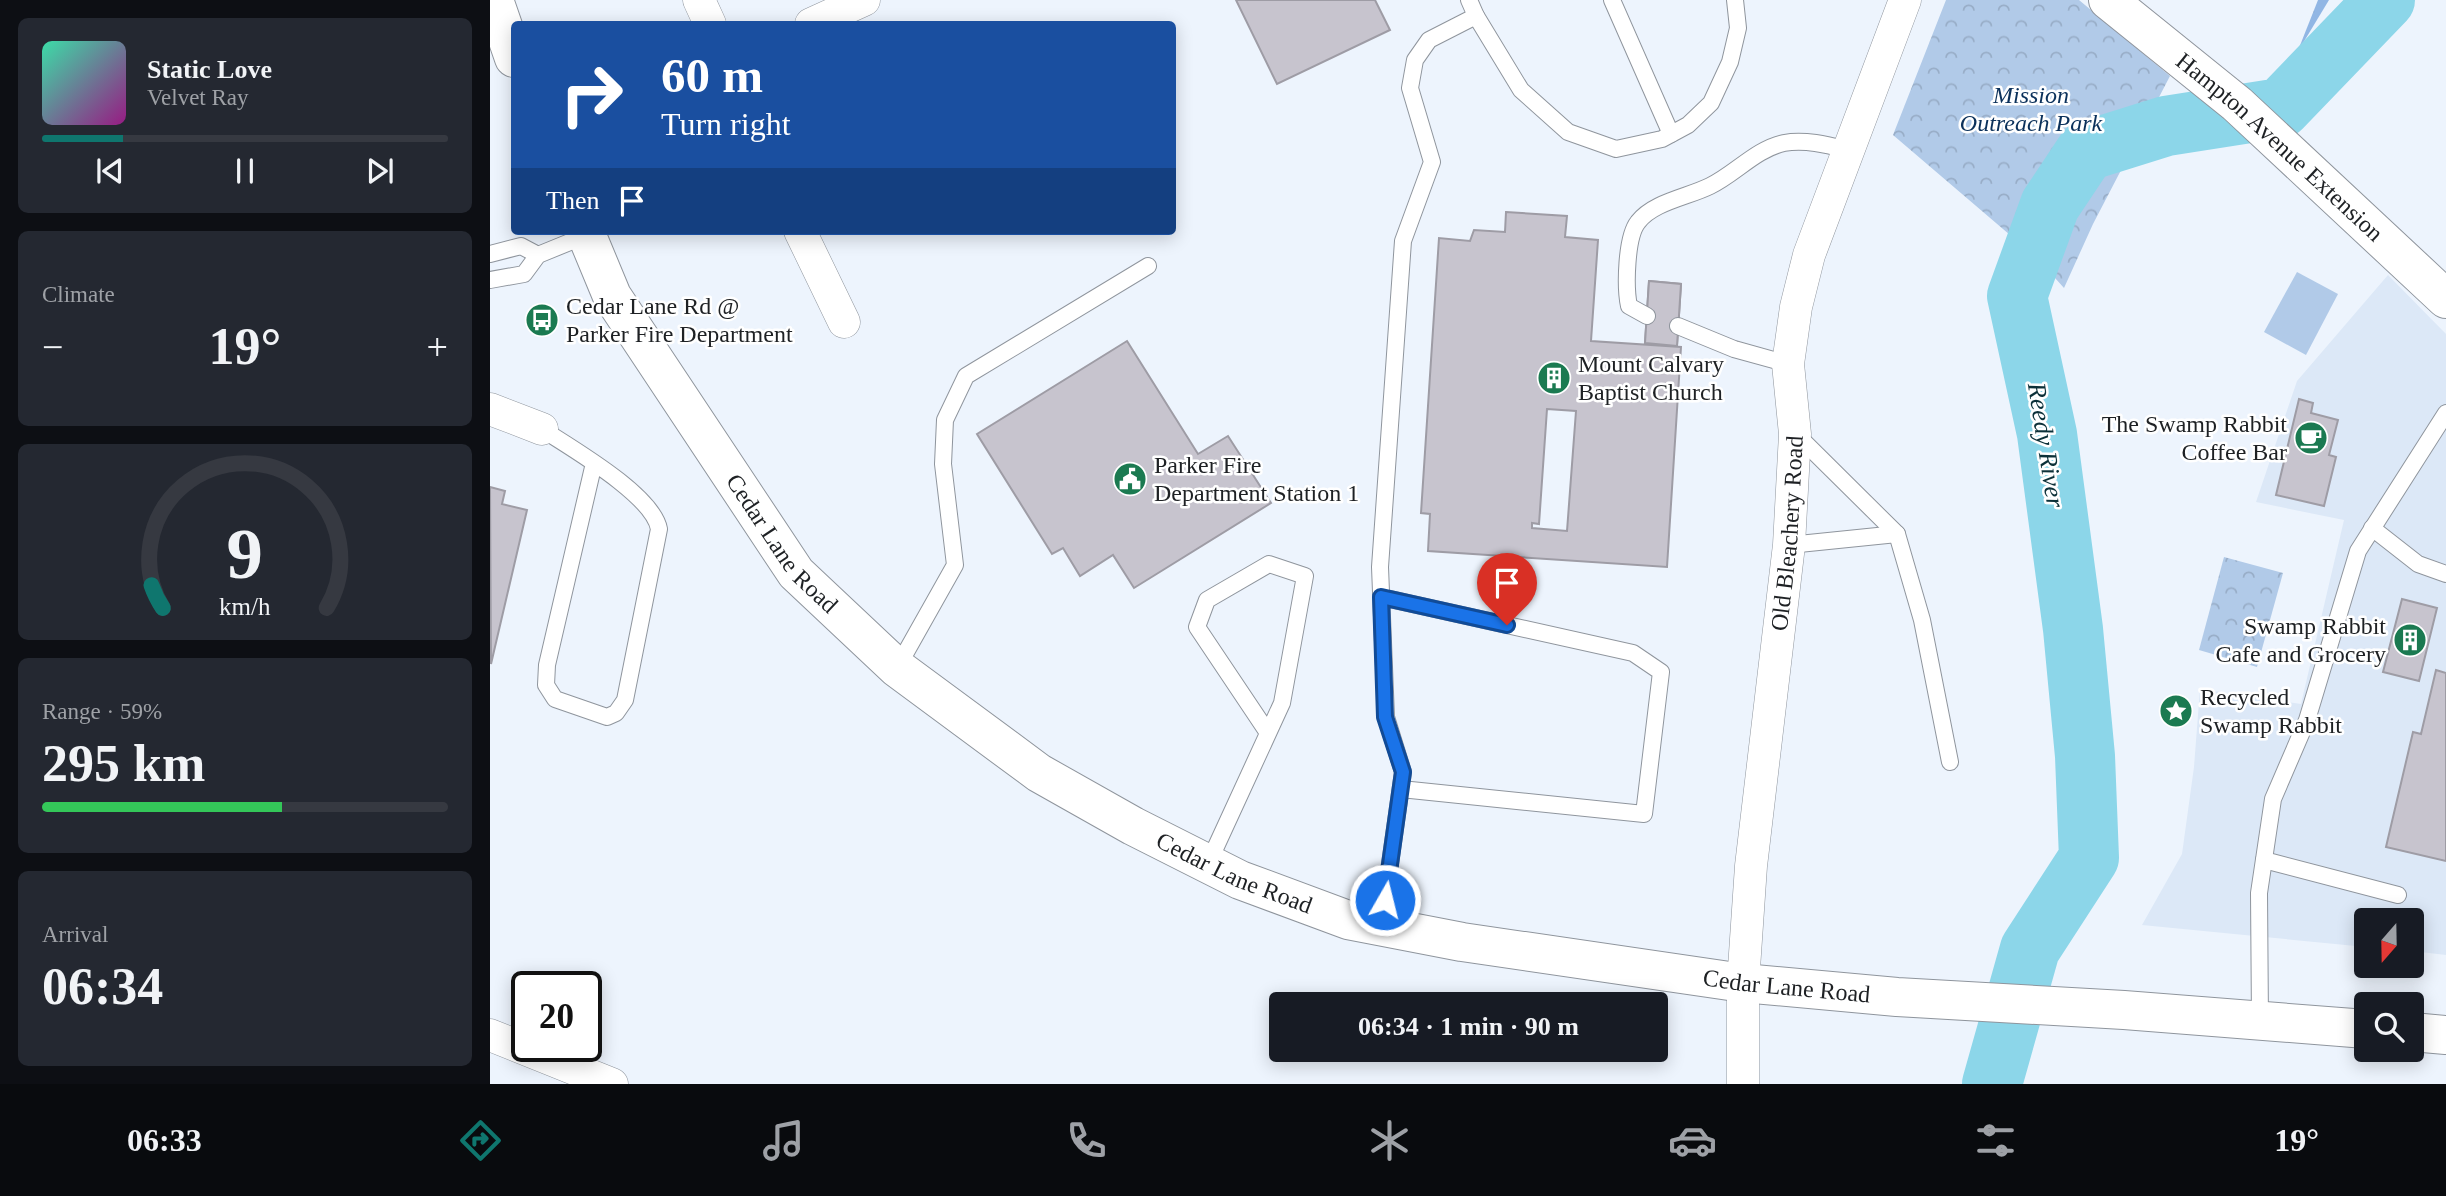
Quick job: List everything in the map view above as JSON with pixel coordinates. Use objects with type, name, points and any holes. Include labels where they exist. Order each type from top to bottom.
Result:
[{"type":"main road","points":[[494,0],[511,49]]},
{"type":"main road","name":"Hampton Avenue Extension","points":[[2108,0],[2237,104],[2446,299]]},
{"type":"main road","name":"Cedar Lane Road","points":[[587,235],[611,296],[796,573],[897,668],[1040,773],[1133,827],[1240,880],[1348,920],[1381,927],[1462,942],[1743,983],[1897,997],[2124,1010],[2354,1028]]},
{"type":"main road","points":[[2424,1033],[2446,1035]]},
{"type":"street","points":[[699,0],[709,21]]},
{"type":"street","points":[[818,21],[864,0]]},
{"type":"street","name":"Old Bleachery Road","points":[[1743,1084],[1743,983],[1751,866],[1789,545],[1795,434],[1788,363],[1796,307],[1810,256],[1905,0]]},
{"type":"street","points":[[802,235],[844,322]]},
{"type":"street","points":[[490,409],[542,429]]},
{"type":"street","points":[[490,1035],[612,1084]]},
{"type":"lane","points":[[1469,0],[1521,90],[1568,132],[1616,149],[1662,139],[1688,125],[1711,103],[1730,62],[1738,28],[1735,0]]},
{"type":"lane","points":[[1612,0],[1671,134]]},
{"type":"lane","points":[[1381,927],[1403,772],[1385,717],[1380,567],[1404,241],[1432,162],[1410,88],[1415,60],[1429,40],[1476,16]]},
{"type":"lane","points":[[1647,316],[1629,306],[1627,295],[1631,235],[1639,220],[1659,207],[1712,186],[1758,154],[1784,143],[1815,142],[1848,150]]},
{"type":"lane","points":[[490,280],[524,274],[538,255],[582,235]]},
{"type":"lane","points":[[490,254],[520,246],[538,255]]},
{"type":"lane","points":[[897,668],[955,565],[943,464],[944,431],[945,420],[966,376],[1148,266]]},
{"type":"lane","points":[[1678,326],[1734,349],[1788,363]]},
{"type":"lane","points":[[2260,1021],[2259,893],[2273,799],[2307,720],[2358,551],[2445,417]]},
{"type":"lane","points":[[542,429],[594,463],[636,495],[657,520],[659,529],[625,700],[616,713],[607,717],[555,699],[546,685],[547,665],[594,463]]},
{"type":"lane","points":[[1795,434],[1897,534],[1922,620],[1950,762]]},
{"type":"lane","points":[[2372,528],[2418,564],[2446,574]]},
{"type":"lane","points":[[1789,545],[1897,534]]},
{"type":"lane","points":[[1208,864],[1282,703],[1304,576],[1269,564],[1207,600],[1197,627],[1268,733]]},
{"type":"lane","points":[[1381,597],[1633,653],[1661,671],[1644,814],[1401,789]]},
{"type":"lane","points":[[2264,860],[2398,895]]},
{"type":"shaded area","points":[[2388,275],[2446,334],[2446,955],[2424,952],[2424,908],[2354,908],[2354,946],[2142,925],[2182,854],[2194,767],[2200,689],[2301,704],[2344,520],[2256,502],[2297,381]]},
{"type":"green space","name":"Mission Outreach Park","points":[[1946,0],[2079,0],[2170,76],[2093,224],[2064,288],[2038,259],[1893,135]]},
{"type":"green space","points":[[2318,0],[2329,0],[2297,53]]},
{"type":"green space","points":[[2297,272],[2338,294],[2306,355],[2264,332]]},
{"type":"green space","points":[[2224,557],[2283,573],[2257,667],[2199,650]]},
{"type":"building","points":[[1236,0],[1375,0],[1390,30],[1277,84]]},
{"type":"building","name":"Mount Calvary Baptist Church","points":[[1506,212],[1567,216],[1565,237],[1598,240],[1591,341],[1681,347],[1667,567],[1428,551],[1430,514],[1421,513],[1439,238],[1470,241],[1474,230],[1505,232]],"holes":[[[1547,409],[1576,411],[1567,531],[1532,528],[1532,523],[1539,524]]]},
{"type":"building","name":"Mount Calvary Baptist Church","points":[[1649,281],[1681,284],[1677,346],[1645,343]]},
{"type":"building","name":"Mount Calvary Baptist Church","points":[[1649,281],[1681,284],[1677,346],[1645,343]]},
{"type":"building","name":"Parker Fire Department Station 1","points":[[1127,341],[1198,454],[1228,436],[1271,503],[1134,588],[1113,555],[1080,576],[1063,548],[1052,554],[977,434]]},
{"type":"building","name":"The Swamp Rabbit Coffee Bar","points":[[2299,399],[2313,403],[2311,413],[2338,420],[2329,455],[2336,457],[2324,506],[2276,495]]},
{"type":"building","points":[[490,487],[505,491],[502,504],[527,510],[491,664]]},
{"type":"building","name":"Swamp Rabbit Cafe and Grocery","points":[[2402,599],[2437,608],[2419,681],[2383,672]]},
{"type":"building","points":[[2436,670],[2446,673],[2446,861],[2386,847],[2413,732],[2421,734]]},
{"type":"waterway","name":"Reedy River","points":[[1992,1084],[2030,949],[2089,858],[2085,756],[2073,629],[2047,434],[2017,296],[2050,205],[2086,151],[2166,126],[2281,108],[2385,0]]},
{"type":"place","name":"Cedar Lane Rd @ Parker Fire Department","points":[[542,320]]},
{"type":"place","name":"Mount Calvary Baptist Church","points":[[1554,378]]},
{"type":"place","name":"The Swamp Rabbit Coffee Bar","points":[[2311,438]]},
{"type":"place","name":"Parker Fire Department Station 1","points":[[1130,479]]},
{"type":"place","name":"Swamp Rabbit Cafe and Grocery","points":[[2410,640]]},
{"type":"place","name":"Recycled Swamp Rabbit","points":[[2176,711]]},
{"type":"route","points":[[1385,900],[1403,772],[1385,717],[1381,597],[1507,625]]}]
